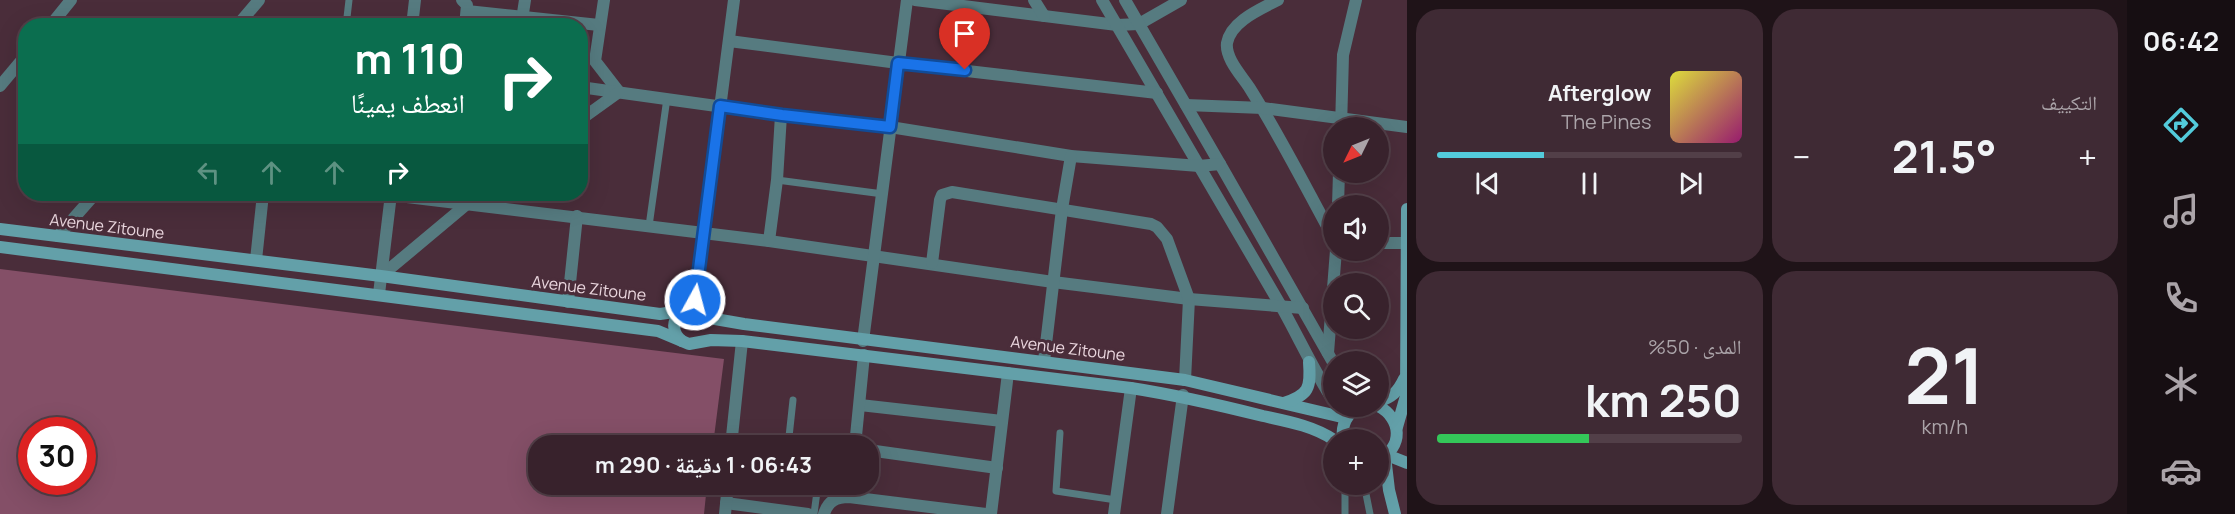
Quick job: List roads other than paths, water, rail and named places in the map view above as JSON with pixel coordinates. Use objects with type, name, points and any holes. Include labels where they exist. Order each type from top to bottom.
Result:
[{"type":"main road","points":[[1389,451],[1396,442],[1397,427],[1406,396],[1407,209]]},
{"type":"main road","name":"Avenue Zitoune","points":[[0,229],[381,276],[660,314],[693,311],[728,322],[863,341],[1044,361],[1185,380],[1346,418]]},
{"type":"main road","name":"Avenue Zitoune","points":[[0,247],[658,331],[689,344],[711,340],[742,341],[1131,388],[1183,396],[1299,425],[1323,435]]},
{"type":"main road","points":[[683,342],[675,333],[674,321],[693,311],[709,323],[708,334],[700,342]]},
{"type":"main road","points":[[1282,403],[1298,398],[1306,391],[1310,378],[1309,362]]},
{"type":"main road","points":[[1389,398],[1399,389],[1405,375]]},
{"type":"main road","points":[[1389,413],[1397,427],[1407,436]]},
{"type":"main road","points":[[1343,429],[1346,418]]},
{"type":"main road","points":[[1389,459],[1407,464]]},
{"type":"main road","points":[[1389,490],[1395,514]]},
{"type":"street","points":[[56,18],[71,0]]},
{"type":"street","points":[[244,18],[259,0]]},
{"type":"street","points":[[413,18],[415,0]]},
{"type":"street","points":[[522,18],[525,0]]},
{"type":"street","points":[[604,0],[595,61],[619,92]]},
{"type":"street","points":[[693,311],[734,0]]},
{"type":"street","points":[[863,341],[876,255],[907,0]]},
{"type":"street","points":[[915,0],[970,4],[1116,25],[1139,24],[1181,0]]},
{"type":"street","points":[[1034,0],[1044,16]]},
{"type":"street","points":[[1102,0],[1281,306],[1323,384]]},
{"type":"street","points":[[1125,0],[1327,351]]},
{"type":"street","points":[[1341,117],[1343,55],[1356,0]]},
{"type":"street","points":[[1275,1],[1242,20],[1232,31],[1227,42],[1228,54],[1263,108],[1323,219]]},
{"type":"street","points":[[464,6],[510,18]]},
{"type":"street","points":[[588,24],[600,25]]},
{"type":"street","points":[[729,41],[1157,93]]},
{"type":"street","points":[[0,86],[18,65]]},
{"type":"street","points":[[588,88],[782,115],[890,127],[1071,156],[1199,166],[1220,164]]},
{"type":"street","points":[[588,114],[619,92]]},
{"type":"street","points":[[1186,105],[1263,108],[1323,120]]},
{"type":"street","points":[[769,241],[782,115]]},
{"type":"street","points":[[1389,126],[1407,127]]},
{"type":"street","points":[[1044,361],[1062,209],[1071,156]]},
{"type":"street","points":[[932,263],[940,200],[947,193],[958,192],[1140,222],[1157,227],[1167,239],[1189,299],[1185,380]]},
{"type":"street","points":[[58,236],[89,201]]},
{"type":"street","points":[[256,260],[262,201]]},
{"type":"street","points":[[379,294],[387,201]]},
{"type":"street","points":[[381,276],[462,201]]},
{"type":"street","points":[[477,201],[876,255],[1053,282],[1189,299],[1303,308]]},
{"type":"street","points":[[568,302],[577,216]]},
{"type":"street","points":[[1389,243],[1406,243]]},
{"type":"street","points":[[1331,351],[1335,261]]},
{"type":"street","points":[[733,435],[742,341]]},
{"type":"street","points":[[856,435],[864,355]]},
{"type":"street","points":[[991,514],[1008,373]]},
{"type":"street","points":[[1114,514],[1131,388]]},
{"type":"street","points":[[1167,514],[1183,396]]},
{"type":"street","points":[[860,405],[1002,421]]},
{"type":"street","points":[[879,452],[997,468]]},
{"type":"street","points":[[824,514],[826,506],[842,495]]},
{"type":"street","points":[[874,495],[986,514]]},
{"type":"street","points":[[725,509],[807,514]]},
{"type":"lane","points":[[346,18],[349,0]]},
{"type":"lane","points":[[649,226],[667,98]]},
{"type":"lane","points":[[777,180],[883,194]]},
{"type":"lane","points":[[789,435],[793,400]]},
{"type":"lane","points":[[1060,433],[1056,491],[1116,500]]},
{"type":"lane","points":[[814,514],[817,495]]},
{"type":"lane","points":[[1345,495],[1345,514]]},
{"type":"lane","points":[[1366,495],[1370,514]]}]
